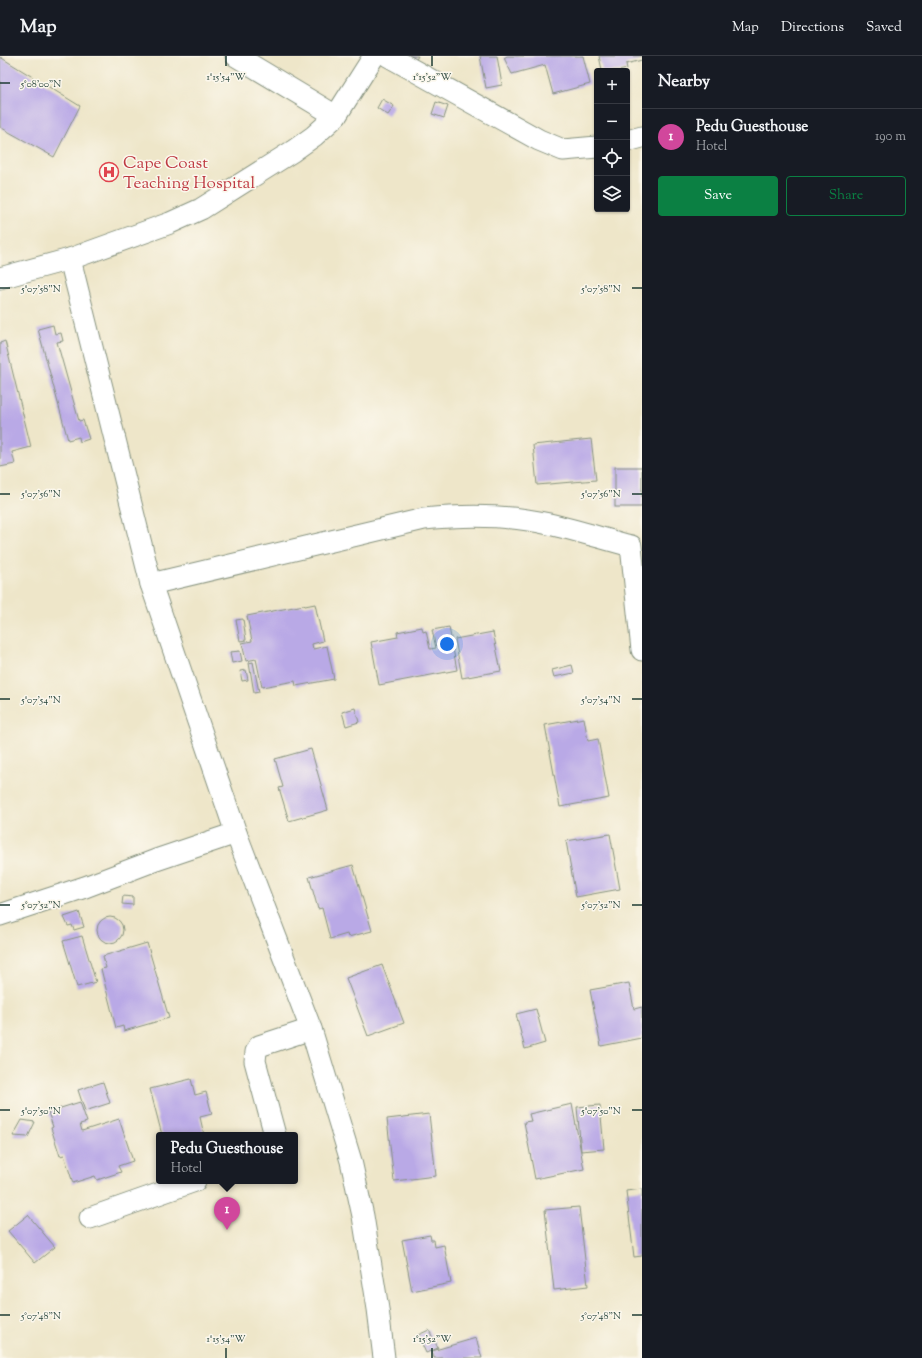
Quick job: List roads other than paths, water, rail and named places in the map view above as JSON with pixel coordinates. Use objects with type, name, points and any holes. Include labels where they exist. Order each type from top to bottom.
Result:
[{"type":"street","points":[[236,56],[336,116]]},
{"type":"street","points":[[0,278],[70,259],[170,223],[202,209],[314,136],[336,116],[374,56]]},
{"type":"street","points":[[388,56],[539,140],[563,150],[594,147]]},
{"type":"street","points":[[630,140],[642,137]]},
{"type":"street","points":[[70,259],[151,584],[236,833],[311,1028],[351,1161],[378,1309],[384,1358]]},
{"type":"street","points":[[151,584],[424,519],[453,516],[514,519],[548,524],[637,546],[642,650]]},
{"type":"street","points":[[0,915],[85,887],[156,860],[236,833]]},
{"type":"street","points":[[274,1132],[255,1061],[256,1052],[259,1046],[311,1028]]},
{"type":"street","points":[[90,1218],[186,1184]]},
{"type":"place","name":"Cape Coast Teaching Hospital","points":[[109,172]]},
{"type":"place","name":"Pedu Guesthouse","points":[[227,1230]]}]
